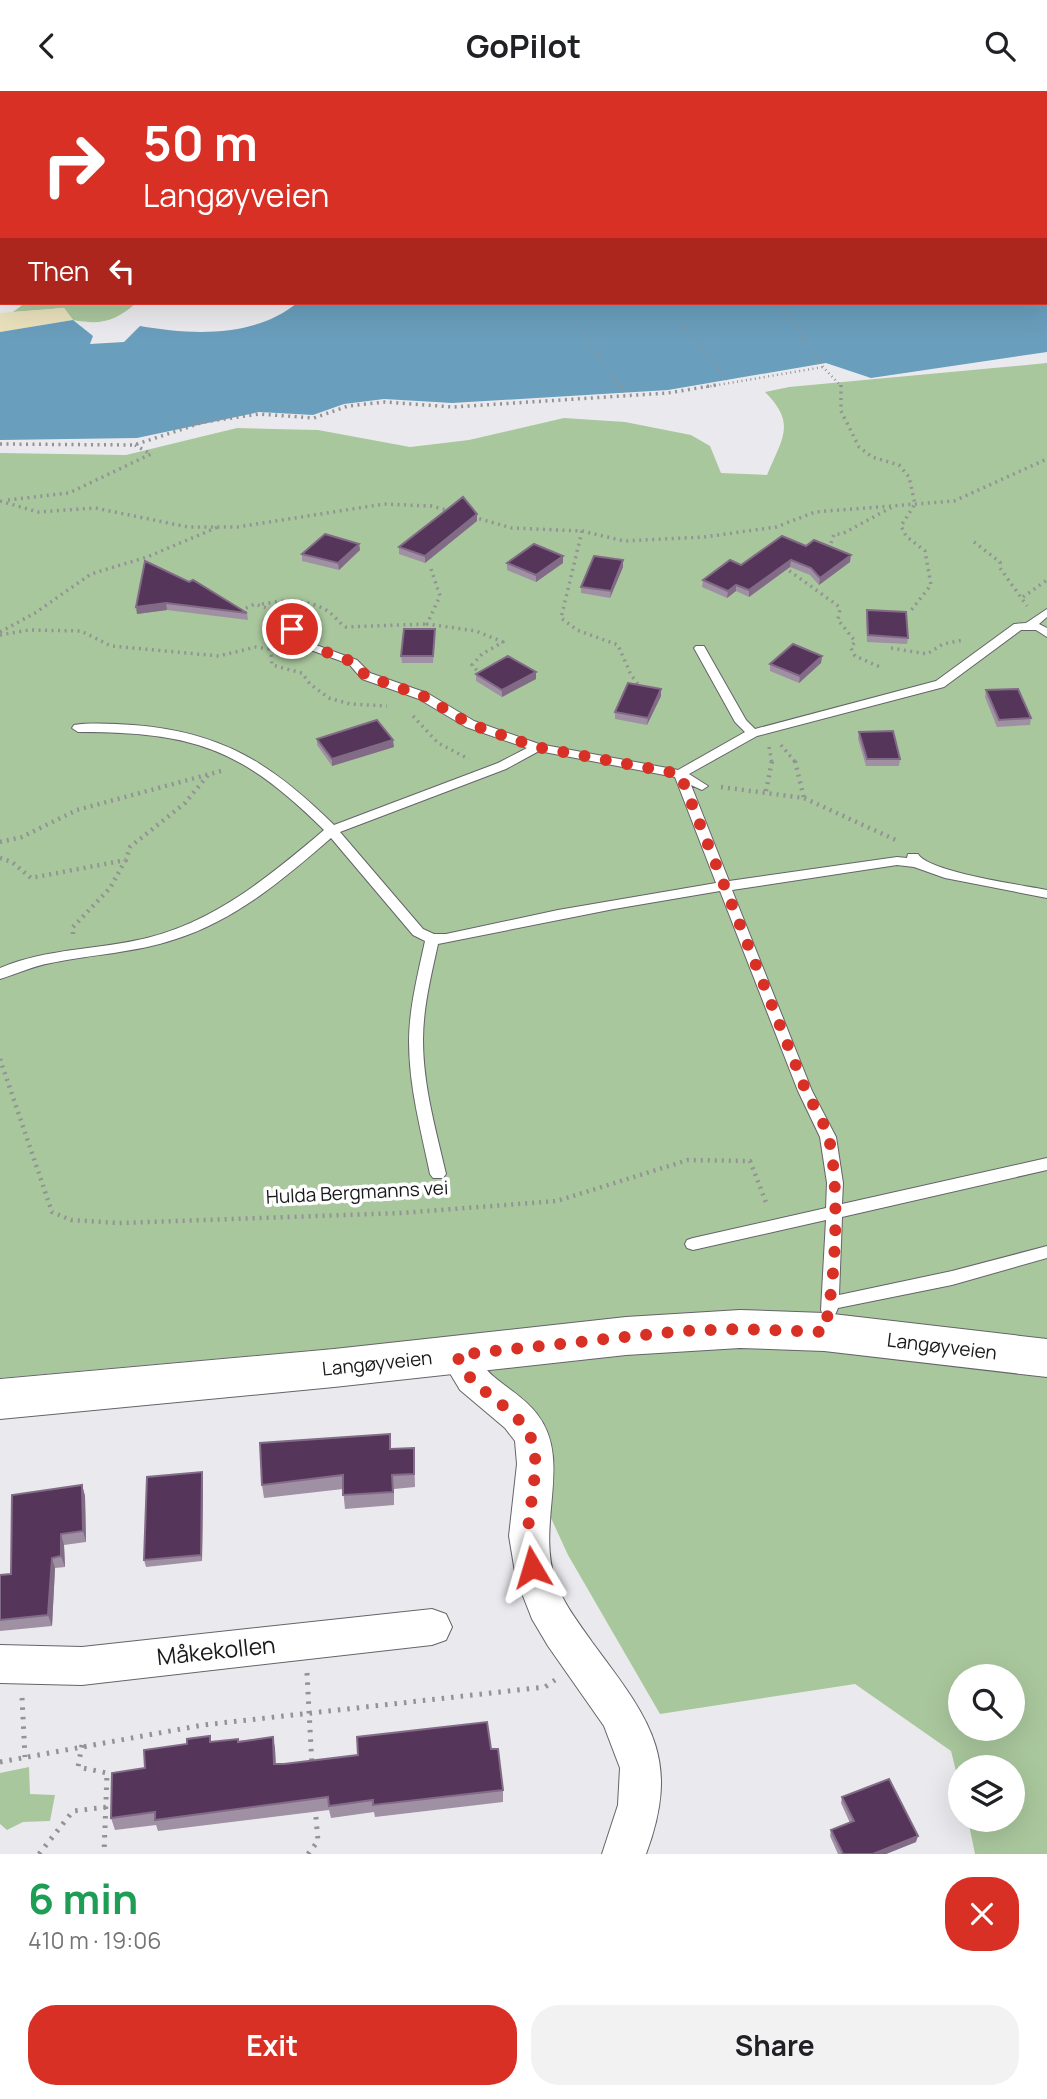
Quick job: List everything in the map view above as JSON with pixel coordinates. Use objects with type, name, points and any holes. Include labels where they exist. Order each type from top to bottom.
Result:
[{"type":"main road","name":"Langøyveien","points":[[0,1399],[681,1331],[740,1329],[828,1317],[1047,1358]]},
{"type":"street","points":[[457,1355],[467,1375],[508,1409],[525,1426],[533,1441],[535,1460],[528,1536],[540,1596],[579,1661],[623,1721],[642,1771],[642,1797],[624,1854]]},
{"type":"street","name":"Måkekollen","points":[[10,1665],[82,1666],[432,1627]]},
{"type":"lane","points":[[680,774],[727,745],[753,733],[940,684],[995,641],[1018,626],[1038,618],[1047,634]]},
{"type":"lane","points":[[272,627],[292,629],[312,647],[353,662],[366,676],[423,696],[470,724],[537,747],[680,774],[702,786]]},
{"type":"lane","points":[[700,648],[741,722],[753,733]]},
{"type":"lane","points":[[78,728],[127,727],[182,734],[228,748],[267,771],[332,829],[418,932],[432,939],[446,939],[570,911],[725,885],[897,861],[914,860],[945,874],[1047,894]]},
{"type":"lane","points":[[0,974],[23,962],[145,944],[191,931],[264,885],[332,829],[502,766],[537,747]]},
{"type":"lane","points":[[680,774],[806,1091],[828,1137],[835,1183],[828,1317],[952,1278],[1047,1252]]},
{"type":"lane","name":"Hulda Bergmanns vei","points":[[432,939],[419,1003],[416,1041],[418,1080],[438,1174]]},
{"type":"lane","points":[[693,1244],[1047,1164]]},
{"type":"path","points":[[783,306],[823,367],[842,386],[838,400],[840,416],[854,433],[859,447],[885,464],[899,465],[909,477],[915,505],[901,526],[906,536],[925,551],[931,585],[909,613]]},
{"type":"path","points":[[681,323],[729,382]]},
{"type":"path","points":[[583,334],[625,394]]},
{"type":"path","points":[[0,444],[134,445],[204,422],[259,414],[314,418],[348,406],[385,402],[453,407],[668,393],[823,367]]},
{"type":"path","points":[[2,501],[69,493],[151,454],[134,445]]},
{"type":"path","points":[[466,515],[512,528],[582,531],[624,541],[704,537],[776,527],[815,512],[954,501],[1047,459]]},
{"type":"path","points":[[2,501],[38,512],[95,508],[188,527],[220,527],[384,504],[431,506],[454,512]]},
{"type":"path","points":[[831,543],[834,534],[842,534],[895,506]]},
{"type":"path","points":[[0,633],[35,613],[91,574],[147,557],[220,527]]},
{"type":"path","points":[[582,531],[581,550],[565,593],[561,618],[577,630],[618,645],[631,675],[641,688]]},
{"type":"path","points":[[974,542],[1000,562],[1009,581],[1038,618]]},
{"type":"path","points":[[784,566],[803,576],[809,586],[834,601],[840,609],[838,620],[855,641],[851,648],[855,656],[880,667]]},
{"type":"path","points":[[427,624],[440,596],[430,569]]},
{"type":"path","points":[[1023,597],[1047,580]]},
{"type":"path","points":[[261,604],[292,600],[313,604],[328,611],[346,627],[427,624],[450,631],[492,634],[503,642],[482,654],[472,665],[482,676]]},
{"type":"path","points":[[0,633],[29,630],[81,631],[111,646],[219,656],[256,647],[270,649]]},
{"type":"path","points":[[891,648],[927,654],[943,644],[961,640],[982,638],[995,641]]},
{"type":"path","points":[[766,729],[773,768],[766,791]]},
{"type":"path","points":[[766,729],[789,750],[803,783],[804,798]]},
{"type":"path","points":[[0,842],[22,837],[77,810],[219,771],[267,771]]},
{"type":"path","points":[[74,953],[73,927],[99,902],[120,876],[130,847],[185,803],[208,774]]},
{"type":"path","points":[[702,786],[766,791],[804,798],[903,844],[914,860]]},
{"type":"path","points":[[0,858],[12,862],[31,878],[126,860]]},
{"type":"path","name":"Hulda Bergmanns vei","points":[[0,1059],[52,1212],[71,1220],[119,1223],[401,1213],[557,1201],[688,1160],[750,1161],[775,1226]]},
{"type":"path","points":[[307,1641],[308,1711],[313,1776]]},
{"type":"path","points":[[10,1665],[25,1757]]},
{"type":"path","points":[[0,1762],[167,1729],[308,1711],[545,1687]]},
{"type":"path","points":[[82,1745],[78,1767],[107,1773],[108,1807],[104,1854]]},
{"type":"path","points":[[308,1854],[318,1841],[315,1802]]},
{"type":"path","points":[[39,1854],[73,1811],[108,1807]]},
{"type":"green space","points":[[22,305],[133,305],[114,318],[99,322],[73,320],[64,308],[13,312]]},
{"type":"green space","points":[[1047,363],[1047,1854],[975,1854],[970,1832],[1025,1832],[1025,1755],[952,1755],[951,1751],[855,1684],[660,1714],[568,1555],[505,1418],[417,1341],[0,1378],[0,453],[126,455],[237,428],[318,430],[410,447],[469,440],[564,418],[625,422],[691,435],[710,446],[721,473],[767,475],[784,432],[784,423],[775,403],[765,392],[789,387]]},
{"type":"green space","points":[[29,1767],[30,1794],[55,1795],[50,1821],[23,1822],[7,1830],[0,1824],[0,1773]]},
{"type":"sand","points":[[64,308],[73,320],[0,332],[0,313]]},
{"type":"water","points":[[294,305],[1047,305],[1047,352],[871,378],[826,363],[668,390],[452,403],[384,399],[344,404],[313,415],[259,412],[137,438],[0,440],[0,332],[73,320],[93,336],[90,344],[124,342],[140,326],[180,331],[222,331],[262,323]]},
{"type":"building","points":[[463,497],[477,514],[425,556],[399,547]]},
{"type":"building","points":[[325,534],[359,544],[338,563],[302,554]]},
{"type":"building","points":[[782,536],[806,546],[814,540],[851,555],[820,578],[811,568],[791,560],[749,590],[736,585],[728,591],[703,580],[730,560],[741,565]]},
{"type":"building","points":[[534,544],[563,556],[536,575],[507,563]]},
{"type":"building","points":[[594,556],[623,560],[611,591],[581,587]]},
{"type":"building","points":[[145,561],[189,582],[193,580],[247,613],[166,603],[136,607]]},
{"type":"building","points":[[867,610],[906,612],[908,638],[868,635]]},
{"type":"building","points":[[404,629],[435,629],[433,656],[401,656]]},
{"type":"building","points":[[793,644],[822,656],[800,676],[770,664]]},
{"type":"building","points":[[508,656],[536,672],[502,690],[476,674]]},
{"type":"building","points":[[628,683],[661,689],[648,718],[615,712]]},
{"type":"building","points":[[1018,689],[1031,718],[999,720],[986,690]]},
{"type":"building","points":[[377,720],[393,740],[332,759],[317,739]]},
{"type":"building","points":[[893,731],[900,759],[867,759],[859,732]]},
{"type":"building","points":[[390,1434],[390,1449],[414,1448],[414,1474],[392,1475],[393,1492],[343,1495],[343,1475],[262,1485],[260,1443]]},
{"type":"building","points":[[202,1472],[201,1555],[144,1560],[147,1477]]},
{"type":"building","points":[[82,1485],[83,1531],[61,1534],[61,1556],[52,1558],[48,1615],[0,1620],[0,1575],[11,1574],[12,1495]]},
{"type":"building","points":[[487,1722],[491,1749],[498,1749],[503,1790],[373,1805],[373,1800],[329,1806],[328,1797],[155,1820],[155,1812],[111,1818],[112,1773],[145,1768],[144,1750],[187,1744],[187,1739],[210,1736],[210,1742],[238,1739],[238,1742],[273,1737],[274,1764],[284,1764],[358,1755],[357,1737]]},
{"type":"building","points":[[889,1779],[918,1836],[873,1854],[843,1854],[831,1830],[854,1821],[842,1797]]},
{"type":"route","points":[[292,629],[312,647],[353,662],[360,673],[384,684],[401,686],[423,696],[470,724],[537,747],[680,774],[806,1091],[828,1137],[835,1183],[831,1303],[824,1332],[740,1329],[681,1331],[457,1355],[467,1375],[525,1426],[533,1441],[535,1460],[528,1536],[532,1567]]}]
